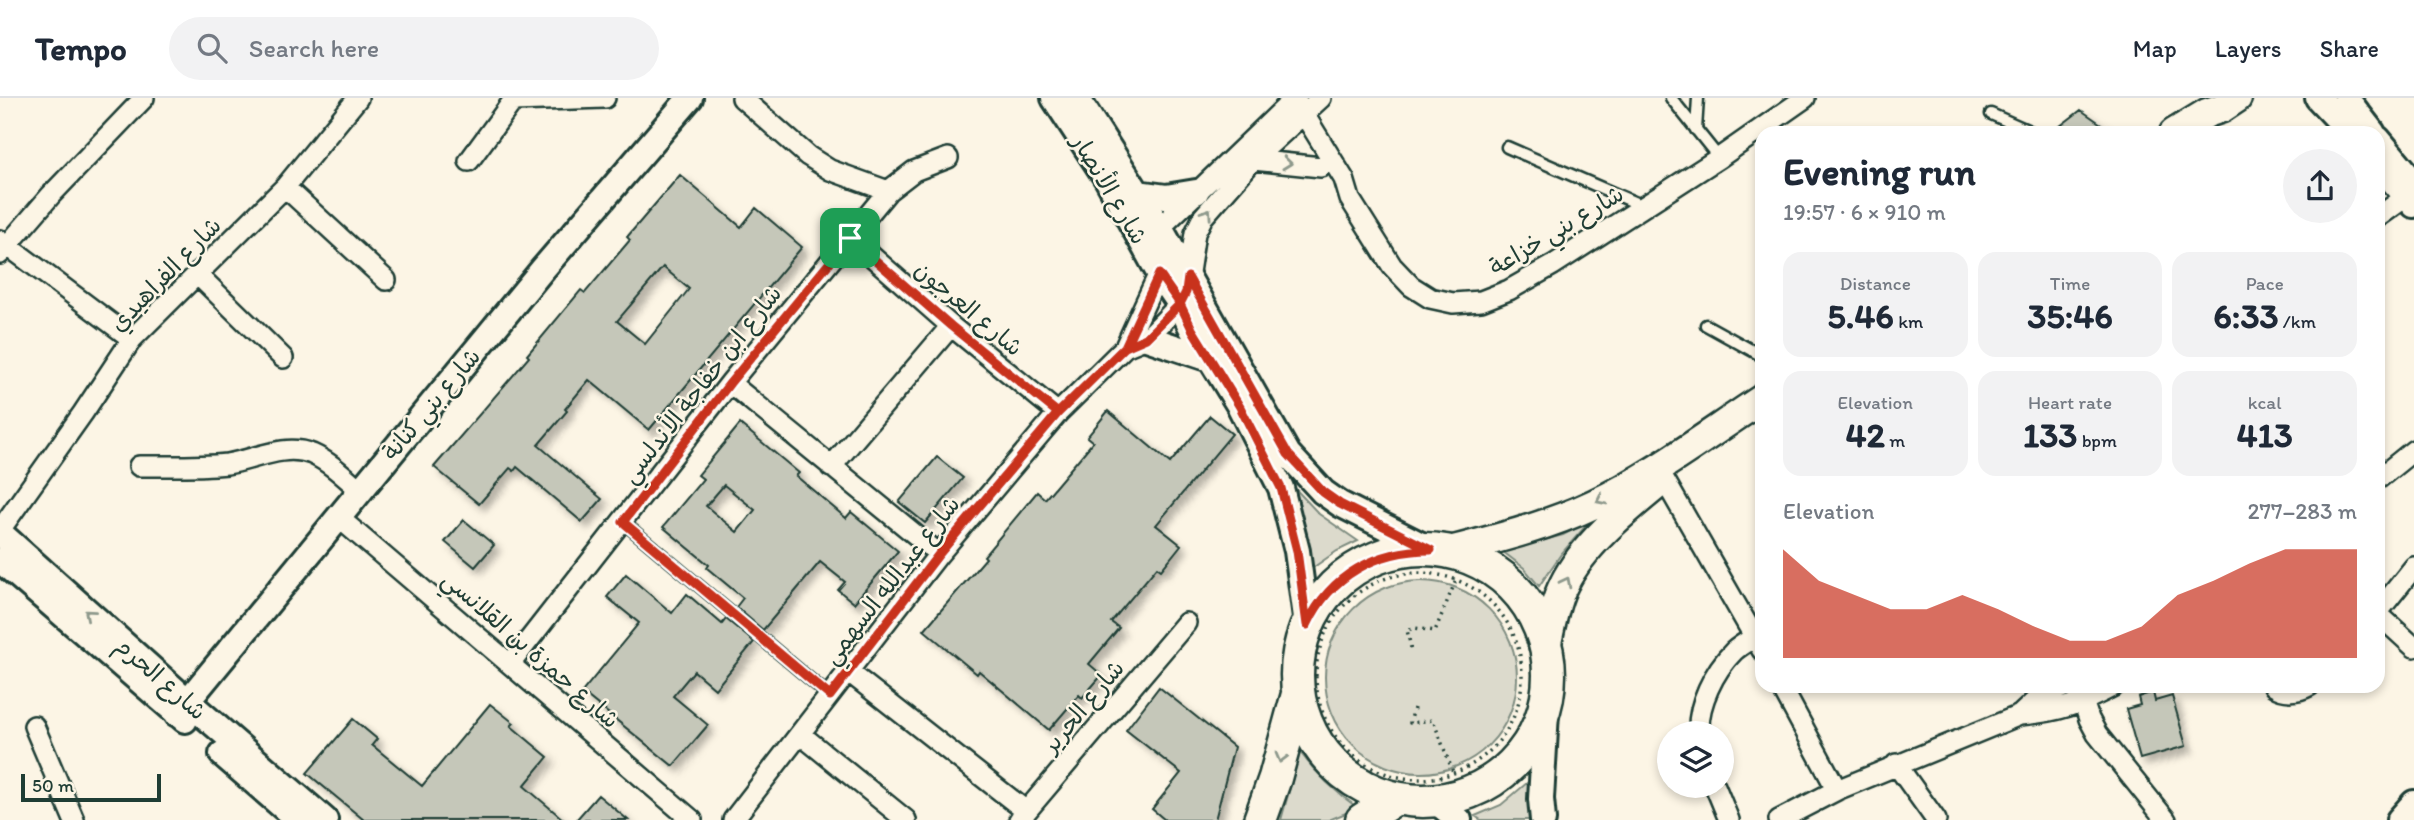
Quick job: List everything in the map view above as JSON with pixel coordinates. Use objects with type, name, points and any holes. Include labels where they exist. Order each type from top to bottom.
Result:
[{"type":"main road","points":[[2184,126],[2212,106],[2222,108],[2236,98]]},
{"type":"main road","points":[[1444,561],[1493,540],[1592,505],[1629,486],[1755,404]]},
{"type":"main road","points":[[1546,647],[1564,583],[1577,563],[1619,517],[1664,479],[1755,420]]},
{"type":"main road","points":[[1260,820],[1275,778],[1298,694],[1298,659],[1307,625],[1330,590],[1360,567],[1389,554],[1479,563],[1512,587],[1534,617],[1546,647],[1549,668],[1547,695],[1531,741],[1504,772],[1468,793],[1434,800],[1396,798],[1368,788],[1348,776],[1331,761],[1309,730],[1298,694]]},
{"type":"main road","points":[[1362,820],[1396,798]]},
{"type":"street","points":[[132,339],[2,246],[144,98]]},
{"type":"street","name":"شارع الفراهيدي","points":[[0,532],[132,339],[285,187],[358,98]]},
{"type":"street","points":[[469,161],[514,99],[605,98]]},
{"type":"street","name":"شارع بني كنانة","points":[[182,707],[542,270],[690,98]]},
{"type":"street","points":[[742,98],[808,156],[830,170],[888,191]]},
{"type":"street","points":[[1160,228],[1293,105],[1321,98]]},
{"type":"street","name":"شارع بني خزاعة","points":[[1765,126],[1805,98]]},
{"type":"street","points":[[2318,98],[2344,126]]},
{"type":"street","points":[[2346,98],[2368,126]]},
{"type":"street","name":"شارع الأنصار","points":[[1068,102],[1160,228],[1288,454],[1307,476],[1340,504],[1444,561]]},
{"type":"street","name":"شارع الأنصار","points":[[1068,102],[1159,274],[1180,304],[1240,407],[1281,488],[1297,551],[1307,625]]},
{"type":"street","name":"شارع عبدالله السهمي","points":[[733,820],[939,554],[1058,413],[1180,304],[1186,292],[1195,233],[1203,217],[1253,160],[1293,105]]},
{"type":"street","name":"شارع بني خزاعة","points":[[1293,105],[1321,167],[1335,186],[1350,199]]},
{"type":"street","name":"شارع بني خزاعة","points":[[1293,105],[1344,178],[1350,199],[1392,266],[1411,286],[1430,298],[1453,303],[1481,301],[1509,290],[1553,265],[1755,133]]},
{"type":"street","points":[[2385,150],[2412,194]]},
{"type":"street","name":"شارع ابن خفاجة الأندلسي","points":[[512,663],[730,383],[888,191],[914,170],[948,158]]},
{"type":"street","points":[[1253,160],[1321,167]]},
{"type":"street","points":[[2385,170],[2412,194]]},
{"type":"street","points":[[285,187],[386,280]]},
{"type":"street","points":[[1137,193],[1166,197],[1196,192]]},
{"type":"street","points":[[2385,212],[2412,194]]},
{"type":"street","name":"شارع عبدالله السهمي","points":[[1136,343],[1159,274],[1157,250],[1160,228]]},
{"type":"street","name":"شارع العرجون","points":[[850,238],[951,326],[1058,413]]},
{"type":"street","points":[[197,274],[284,358]]},
{"type":"street","points":[[831,467],[951,326]]},
{"type":"street","points":[[1136,343],[1210,359]]},
{"type":"street","points":[[730,383],[939,554]]},
{"type":"street","points":[[2385,473],[2414,450]]},
{"type":"street","points":[[139,466],[185,467],[230,463],[270,453],[303,452],[329,464],[360,490]]},
{"type":"street","points":[[1664,479],[1755,631]]},
{"type":"street","name":"شارع حمزة بن القلانسي","points":[[338,517],[512,663],[692,820]]},
{"type":"street","name":"شارع الحرم","points":[[0,532],[7,564],[325,820]]},
{"type":"street","points":[[2385,604],[2414,567]]},
{"type":"street","points":[[2385,620],[2414,647]]},
{"type":"street","name":"شارع الحرير","points":[[1022,816],[1186,623]]},
{"type":"street","points":[[1700,721],[1709,689],[1734,651],[1755,641]]},
{"type":"street","points":[[849,672],[1022,816]]},
{"type":"street","points":[[1786,693],[1837,790]]},
{"type":"street","points":[[2020,715],[2038,698],[2050,693]]},
{"type":"street","points":[[1779,820],[1896,764],[2020,715],[2051,713],[2081,694],[2097,734],[2166,820]]},
{"type":"street","points":[[1542,820],[1547,695]]},
{"type":"street","name":"شارع الحرم","points":[[182,707],[298,820]]},
{"type":"street","points":[[34,726],[74,820]]},
{"type":"street","points":[[800,734],[906,820]]},
{"type":"street","points":[[1896,764],[1936,820]]},
{"type":"street","points":[[1720,798],[1729,820]]},
{"type":"street","points":[[1434,800],[1459,820]]},
{"type":"street","points":[[2399,820],[2414,803]]},
{"type":"lane","points":[[1671,98],[1719,158]]},
{"type":"lane","points":[[1696,130],[1698,98]]},
{"type":"lane","points":[[1991,114],[2018,126]]},
{"type":"lane","points":[[1507,147],[1643,206]]},
{"type":"lane","points":[[1706,325],[1755,352]]},
{"type":"lane","points":[[623,522],[830,696]]},
{"type":"path","points":[[1411,648],[1407,629],[1435,631],[1444,561]]},
{"type":"path","points":[[1444,561],[1491,602],[1512,634],[1523,674],[1516,714],[1495,747],[1479,759],[1453,772],[1423,779],[1381,773],[1364,763],[1342,743],[1325,718],[1317,679],[1317,658],[1322,638],[1345,605],[1376,583],[1417,573],[1444,561]]},
{"type":"path","points":[[1414,708],[1410,723],[1433,720],[1453,772]]},
{"type":"shaded area","points":[[1288,481],[1319,514],[1358,541],[1337,551],[1311,569],[1304,529]]},
{"type":"shaded area","points":[[1591,520],[1561,554],[1539,586],[1524,568],[1502,551],[1563,535]]},
{"type":"shaded area","points":[[1421,581],[1458,589],[1489,609],[1509,640],[1517,677],[1509,714],[1489,745],[1458,765],[1421,773],[1384,765],[1353,745],[1333,714],[1325,677],[1333,640],[1353,609],[1384,589]]},
{"type":"shaded area","points":[[1300,752],[1327,783],[1358,808],[1329,820],[1281,820]]},
{"type":"shaded area","points":[[1528,782],[1529,820],[1481,820],[1475,816],[1501,805]]},
{"type":"building","points":[[2081,110],[2104,126],[2060,126]]},
{"type":"building","points":[[680,175],[741,227],[756,208],[802,247],[649,430],[589,380],[565,409],[567,411],[538,445],[602,499],[582,522],[517,467],[514,471],[510,468],[479,504],[434,467],[529,357],[527,355],[581,290],[585,293],[630,240],[627,237]],"holes":[[[663,267],[689,289],[645,344],[617,321]]]},
{"type":"building","points":[[1108,411],[1170,463],[1210,416],[1232,434],[1156,525],[1181,545],[1161,570],[1157,567],[1111,622],[1119,628],[1089,664],[1102,675],[1082,698],[1079,695],[1049,730],[979,671],[977,674],[924,630],[986,558],[984,556],[1037,492],[1045,499],[1093,442],[1087,437]]},
{"type":"building","points":[[740,424],[799,473],[796,476],[846,518],[851,512],[898,551],[854,603],[838,590],[845,582],[820,562],[763,630],[736,607],[743,598],[707,568],[709,565],[663,527],[703,479],[698,475]],"holes":[[[724,485],[755,510],[737,532],[706,506]]]},
{"type":"building","points":[[937,457],[963,478],[925,523],[899,502]]},
{"type":"building","points":[[464,520],[494,545],[475,567],[445,542]]},
{"type":"building","points":[[626,574],[672,613],[687,594],[722,624],[726,619],[754,642],[715,689],[694,671],[673,696],[708,725],[673,766],[582,692],[639,623],[607,597]]},
{"type":"building","points":[[1159,687],[1234,747],[1215,820],[1165,820],[1152,809],[1181,773],[1126,730]]},
{"type":"building","points":[[2153,693],[2155,701],[2172,696],[2186,746],[2140,759],[2126,709],[2140,705],[2138,697]]},
{"type":"building","points":[[490,704],[514,723],[511,726],[548,757],[524,786],[564,820],[364,820],[307,773],[353,719],[377,739],[372,745],[422,786]]},
{"type":"building","points":[[598,795],[628,820],[576,820]]},
{"type":"route","points":[[850,238],[730,383],[623,522],[830,696],[939,554],[1058,413],[1125,347],[1146,338],[1180,304],[1186,292],[1188,277],[1288,454],[1307,476],[1340,504],[1431,550],[1389,554],[1372,560],[1345,576],[1330,590],[1307,625],[1297,551],[1281,488],[1240,407],[1192,329],[1180,304],[1159,274],[1125,347],[1058,413],[951,326],[850,238]]}]
